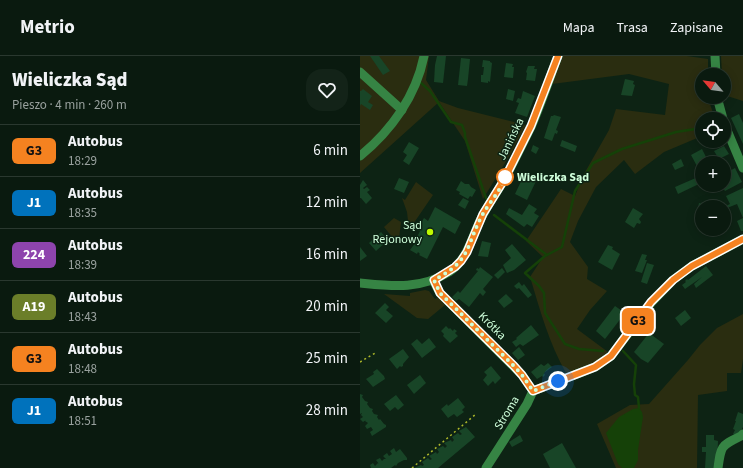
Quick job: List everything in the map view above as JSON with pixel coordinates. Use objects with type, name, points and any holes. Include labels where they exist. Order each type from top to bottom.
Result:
[{"type":"street","points":[[360,156],[374,145],[391,126],[402,110],[414,88],[424,56]]},
{"type":"street","name":"Janińska","points":[[360,283],[402,286],[415,285],[434,280],[455,267],[461,261],[467,252],[483,214],[504,180],[531,126],[558,56]]},
{"type":"street","points":[[715,56],[716,68]]},
{"type":"street","points":[[360,72],[402,110]]},
{"type":"street","points":[[731,140],[743,168]]},
{"type":"street","name":"Stroma","points":[[486,468],[527,404],[533,391],[595,367],[611,356],[651,302],[673,280],[692,266],[743,239]]},
{"type":"street","name":"Krótka","points":[[434,280],[440,293],[522,375],[533,391]]},
{"type":"street","points":[[718,468],[721,449],[724,444],[743,434]]},
{"type":"path","points":[[360,362],[377,352]]},
{"type":"path","points":[[412,468],[476,414]]},
{"type":"shaded area","points":[[360,56],[429,56],[426,80],[439,101],[458,108],[526,125],[483,199],[465,141],[439,102],[360,173]]},
{"type":"shaded area","points":[[563,56],[687,56],[708,59],[708,68],[695,68],[695,104],[710,104],[713,112],[695,112],[695,139],[664,152],[635,174],[624,160],[596,187],[578,221],[570,242],[588,267],[587,279],[607,291],[590,310],[577,329],[608,352],[596,362],[566,373],[560,362],[541,314],[530,277],[543,257],[526,241],[561,189],[575,196],[584,174],[609,130],[616,109],[665,115],[669,84],[629,74],[552,84]]},
{"type":"shaded area","points":[[721,56],[743,56],[743,101],[731,97],[731,68],[722,68]]},
{"type":"shaded area","points":[[416,182],[433,195],[409,230],[407,212],[402,198],[405,200]]},
{"type":"shaded area","points":[[394,218],[401,222],[399,239],[393,238],[384,227]]},
{"type":"shaded area","points":[[425,290],[429,291],[435,299],[438,297],[445,305],[428,319],[417,318],[384,294],[410,296],[410,293]]},
{"type":"shaded area","points":[[743,314],[743,359],[741,373],[727,373],[727,391],[698,395],[697,468],[616,468],[597,424],[630,405],[649,404],[700,345],[717,328]]},
{"type":"shaded area","points":[[639,408],[643,417],[638,460],[634,468],[622,468],[618,464],[606,433],[619,417],[633,409]]},
{"type":"building","points":[[370,56],[379,56],[390,71],[383,75]]},
{"type":"building","points":[[437,56],[446,56],[443,83],[434,82]]},
{"type":"building","points":[[461,58],[470,59],[467,86],[458,85]]},
{"type":"building","points":[[483,60],[490,61],[492,63],[490,82],[488,81],[488,83],[481,82],[481,75],[483,75],[484,67],[482,67]]},
{"type":"building","points":[[506,63],[513,64],[513,78],[504,77]]},
{"type":"building","points":[[528,66],[535,66],[534,69],[537,69],[535,81],[526,80]]},
{"type":"building","points":[[625,79],[634,81],[633,84],[635,85],[632,96],[621,95]]},
{"type":"building","points":[[363,89],[372,96],[368,102],[373,105],[370,110],[361,104],[360,106],[360,91]]},
{"type":"building","points":[[508,89],[515,91],[513,101],[506,99]]},
{"type":"building","points":[[523,91],[535,96],[527,117],[515,113],[519,103],[516,102],[518,98],[521,99]]},
{"type":"building","points":[[739,114],[743,123],[743,144],[731,118]]},
{"type":"building","points":[[554,115],[561,117],[556,130],[558,131],[557,134],[555,133],[552,141],[544,138],[551,116]]},
{"type":"building","points":[[562,140],[577,146],[575,152],[560,146]]},
{"type":"building","points":[[409,142],[419,148],[409,165],[403,161],[407,155],[403,152]]},
{"type":"building","points":[[533,145],[539,148],[536,154],[531,151]]},
{"type":"building","points":[[720,148],[725,148],[729,154],[725,156],[717,156],[714,151]]},
{"type":"building","points":[[702,149],[706,156],[695,156],[695,162],[691,155]]},
{"type":"building","points":[[681,159],[684,166],[675,170],[672,164]]},
{"type":"building","points":[[735,168],[742,182],[731,188],[731,170]]},
{"type":"building","points":[[525,173],[537,179],[527,200],[515,194]]},
{"type":"building","points":[[399,178],[409,182],[404,193],[394,189]]},
{"type":"building","points":[[695,178],[695,186],[678,194],[675,187]]},
{"type":"building","points":[[363,180],[367,185],[363,188],[364,189],[367,187],[370,190],[367,192],[372,198],[366,204],[360,198],[360,185]]},
{"type":"building","points":[[461,181],[465,184],[469,184],[476,190],[472,197],[470,196],[468,199],[459,194],[460,192],[456,190]]},
{"type":"building","points":[[743,188],[743,218],[737,204],[731,206],[731,200],[728,200],[726,196]]},
{"type":"building","points":[[463,198],[469,201],[465,209],[458,205]]},
{"type":"building","points":[[529,204],[537,209],[534,213],[539,216],[532,227],[527,224],[524,227],[506,214],[509,208],[522,215]]},
{"type":"building","name":"Sąd Rejonowy","points":[[435,207],[461,222],[455,234],[443,227],[427,259],[419,255],[420,254],[418,252],[417,254],[410,250],[416,242],[415,241],[420,231],[417,230],[424,218],[428,221]]},
{"type":"building","points":[[633,208],[643,214],[639,219],[641,222],[640,224],[637,223],[634,228],[625,222]]},
{"type":"building","points":[[743,218],[743,231],[741,231],[737,221]]},
{"type":"building","points":[[381,232],[388,240],[376,251],[369,243]]},
{"type":"building","points":[[482,241],[491,243],[488,257],[478,256]]},
{"type":"building","points":[[512,244],[526,260],[514,270],[507,273],[503,265],[511,258],[505,250]]},
{"type":"building","points":[[608,245],[613,247],[612,249],[620,254],[612,270],[598,262]]},
{"type":"building","points":[[360,247],[367,256],[360,261]]},
{"type":"building","points":[[642,254],[647,255],[645,260],[647,260],[642,273],[635,271]]},
{"type":"building","points":[[647,263],[654,265],[647,284],[641,282]]},
{"type":"building","points":[[706,266],[713,275],[696,288],[694,284],[702,277],[685,289],[682,285],[686,282],[685,281]]},
{"type":"building","points":[[480,267],[493,277],[483,289],[486,292],[483,296],[480,293],[469,307],[459,299],[456,301],[452,297],[458,291],[460,293],[478,271],[476,270],[477,268],[479,269]]},
{"type":"building","points":[[502,268],[505,272],[498,279],[494,275]]},
{"type":"building","points":[[519,282],[522,286],[524,284],[532,295],[528,298],[519,288],[517,289],[514,286]]},
{"type":"building","points":[[506,294],[513,301],[504,308],[498,301]]},
{"type":"building","points":[[385,303],[389,307],[386,310],[393,316],[386,323],[375,313]]},
{"type":"building","points":[[615,306],[625,313],[605,339],[596,331]]},
{"type":"building","points":[[685,310],[691,318],[681,326],[675,318]]},
{"type":"building","points":[[531,325],[539,335],[523,346],[520,344],[516,347],[512,342]]},
{"type":"building","points":[[446,326],[453,331],[454,329],[457,331],[455,333],[458,336],[450,343],[443,336],[444,334],[441,331]]},
{"type":"building","points":[[649,333],[664,344],[648,363],[634,352]]},
{"type":"building","points":[[429,338],[436,347],[422,358],[411,344],[417,339],[422,344]]},
{"type":"building","points":[[519,347],[525,355],[518,360],[512,353]]},
{"type":"building","points":[[403,349],[409,357],[403,366],[400,366],[397,369],[389,359]]},
{"type":"building","points":[[548,363],[552,367],[544,373],[545,375],[543,377],[542,376],[537,379],[531,372],[541,364],[544,366]]},
{"type":"building","points":[[491,366],[501,378],[495,384],[493,381],[488,386],[483,380],[487,375],[484,372]]},
{"type":"building","points":[[377,369],[385,379],[373,387],[366,379],[374,374],[373,372]]},
{"type":"building","points":[[420,375],[426,383],[414,394],[407,385]]},
{"type":"building","points":[[360,394],[363,395],[362,397],[365,401],[368,402],[367,404],[370,408],[373,409],[372,411],[374,414],[378,415],[377,417],[379,420],[380,419],[386,425],[386,427],[372,436],[370,432],[373,430],[371,427],[367,429],[365,426],[368,423],[365,421],[366,420],[363,422],[360,419],[363,417],[361,415],[362,413],[360,414]]},
{"type":"building","points":[[396,395],[404,405],[398,410],[395,407],[390,411],[384,404]]},
{"type":"building","points":[[458,398],[465,407],[462,410],[464,412],[457,417],[454,414],[448,418],[441,409],[447,404],[448,406]]},
{"type":"building","points":[[738,412],[743,414],[743,427],[738,436],[733,434],[735,430],[733,429]]},
{"type":"building","points":[[466,427],[475,437],[438,468],[414,468],[424,465],[422,462],[428,458],[430,460],[432,459],[429,456],[436,452],[437,454],[439,452],[437,449],[443,446],[445,448],[447,446],[444,443],[451,440],[452,442],[454,440],[452,437],[458,433],[460,435],[462,434],[459,431]]},
{"type":"building","points":[[520,435],[523,441],[512,447],[509,442]]},
{"type":"building","points":[[706,435],[714,435],[714,440],[718,441],[717,466],[715,468],[705,468],[706,452],[702,452],[702,447],[706,447]]},
{"type":"building","points":[[562,443],[576,468],[550,468],[543,454]]},
{"type":"building","points":[[394,448],[396,452],[400,449],[407,460],[398,463],[396,466],[395,465],[391,468],[371,468],[370,465],[373,463],[375,466],[378,463],[379,464],[376,460],[380,458],[382,461],[386,459],[383,456],[387,453],[389,456],[392,454],[390,451]]},
{"type":"waterway","points":[[421,83],[430,91],[451,122],[462,125],[486,198]]},
{"type":"waterway","points":[[603,351],[579,349],[565,344],[545,313],[544,293],[525,273],[545,256],[562,247],[575,191],[593,163],[622,149],[676,132],[695,129]]},
{"type":"waterway","points":[[494,215],[547,255]]},
{"type":"waterway","points":[[623,351],[636,365],[634,384],[635,395],[638,397],[639,408]]},
{"type":"bus line","name":"G3","points":[[558,56],[531,126],[504,180],[483,214],[467,252],[455,267],[434,280],[440,293],[514,366],[533,391],[595,367],[611,356],[651,302],[682,272],[743,239]]},
{"type":"place","name":"Wieliczka Sąd","points":[[505,177]]},
{"type":"place","name":"Sąd Rejonowy","points":[[430,232]]},
{"type":"route","points":[[505,177],[483,214],[467,252],[461,261],[448,272],[434,280],[440,293],[514,366],[533,391],[558,381]]}]
